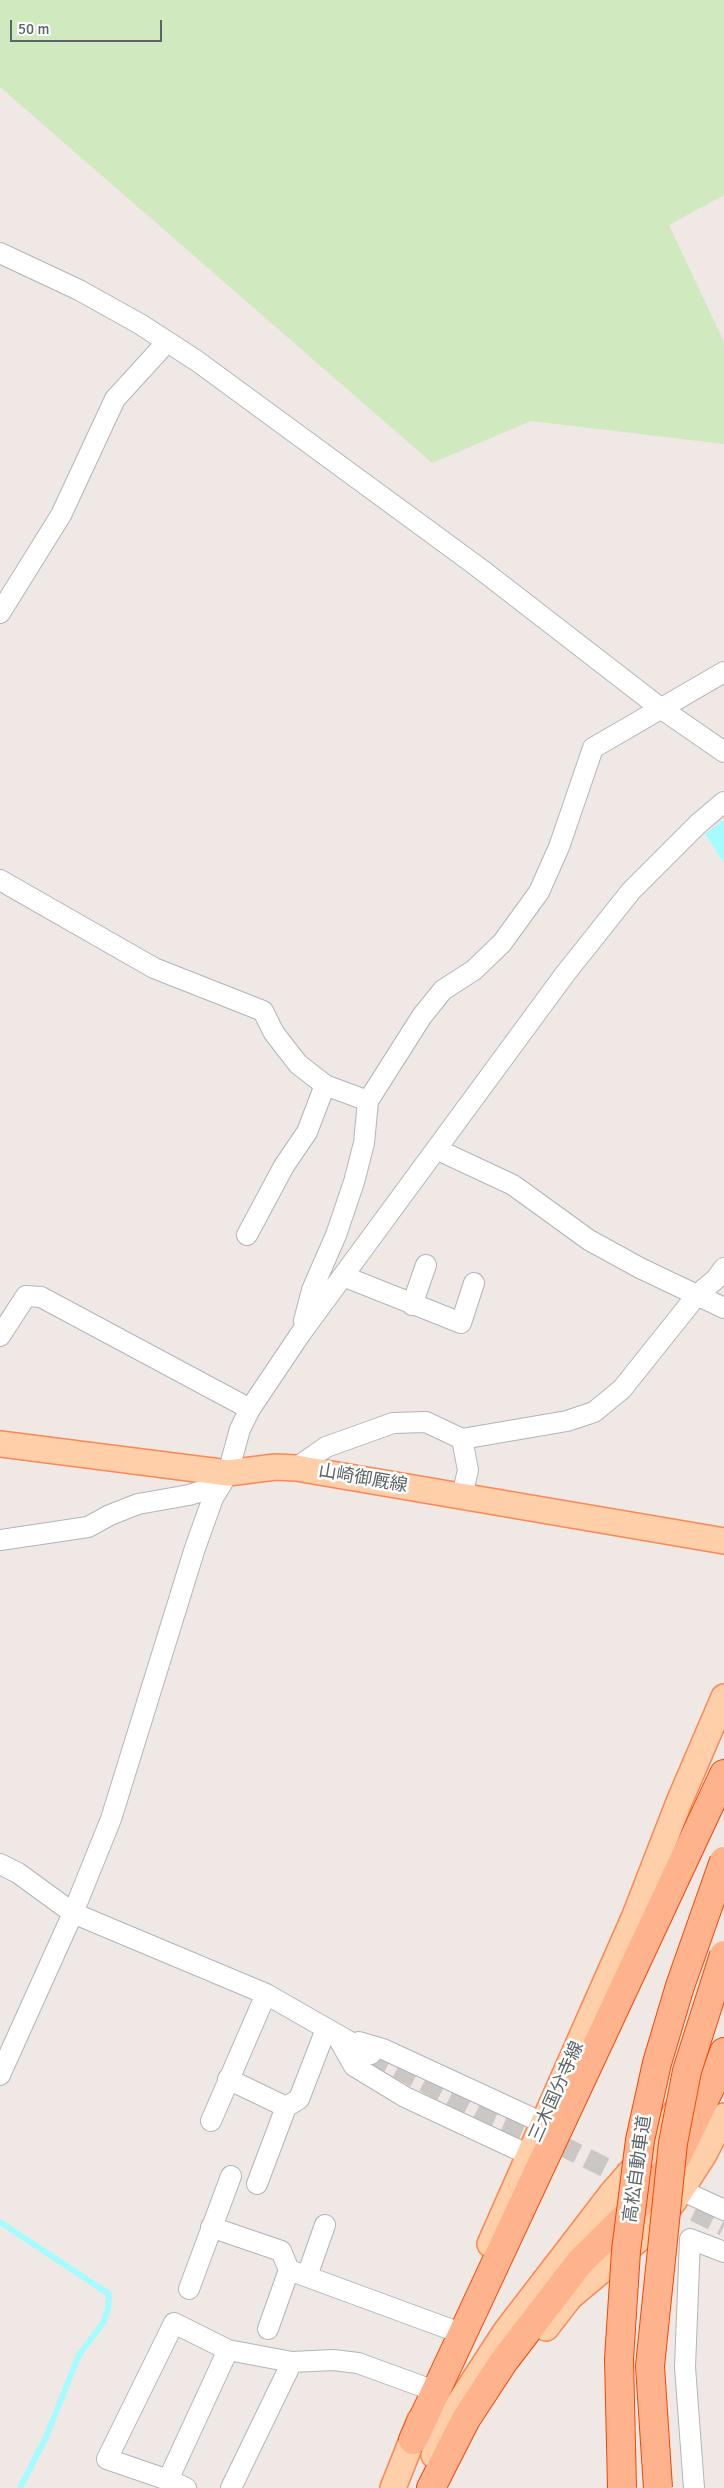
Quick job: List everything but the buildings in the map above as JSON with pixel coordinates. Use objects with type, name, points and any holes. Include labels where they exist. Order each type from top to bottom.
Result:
[{"type":"highway","points":[[413,2440],[724,1774]]},
{"type":"highway","name":"高松自動車道","points":[[622,2488],[619,2360],[626,2251],[640,2140],[657,2063],[680,1986],[724,1861]]},
{"type":"highway","name":"高松自動車道","points":[[658,2488],[650,2366],[672,2143],[687,2071],[724,1955]]},
{"type":"highway","points":[[431,2488],[466,2419],[504,2361],[580,2262],[648,2195],[675,2160],[724,2052]]},
{"type":"main road","name":"山崎御厩線","points":[[0,1444],[224,1479],[275,1467],[296,1468],[724,1541]]},
{"type":"main road","name":"三木国分寺線","points":[[393,2488],[455,2331],[529,2155],[634,1918],[686,1784],[724,1697]]},
{"type":"main road","points":[[419,2488],[454,2410],[506,2331],[612,2193],[664,2134],[696,2070],[724,1996]]},
{"type":"main road","points":[[441,2488],[474,2426],[512,2370],[570,2297],[645,2234],[681,2190],[703,2156],[724,2116]]},
{"type":"street","points":[[1,254],[79,290],[197,361],[470,562],[659,707],[724,752]]},
{"type":"street","points":[[0,613],[61,516],[115,399],[167,342]]},
{"type":"street","points":[[300,1333],[312,1290],[336,1235],[354,1182],[364,1143],[368,1102],[422,1016],[443,990],[474,970],[502,943],[539,892],[559,847],[592,748],[659,707],[724,672]]},
{"type":"street","points":[[0,2075],[73,1913],[111,1819],[195,1548],[213,1498],[224,1479],[240,1429],[250,1409],[300,1333],[565,974],[631,891],[698,824],[724,802]]},
{"type":"street","points":[[0,880],[154,968],[263,1011],[274,1032],[298,1064],[325,1085],[368,1102]]},
{"type":"street","points":[[247,1234],[284,1166],[307,1132],[325,1085]]},
{"type":"street","points":[[436,1149],[513,1185],[589,1240],[724,1308]]},
{"type":"street","points":[[412,1304],[426,1265]]},
{"type":"street","points":[[296,1468],[326,1447],[393,1423],[426,1422],[462,1439],[567,1421],[594,1412],[622,1389],[697,1295],[716,1279],[724,1268]]},
{"type":"street","points":[[343,1276],[461,1323],[474,1283]]},
{"type":"street","points":[[0,1336],[26,1296],[41,1297],[250,1409]]},
{"type":"street","points":[[462,1439],[468,1470],[462,1496]]},
{"type":"street","points":[[0,1540],[88,1527],[110,1515],[138,1504],[190,1495],[224,1479]]},
{"type":"street","points":[[0,1864],[18,1874],[73,1913],[266,1994],[371,2054]]},
{"type":"street","points":[[211,2121],[266,1994]]},
{"type":"street","points":[[332,2032],[384,2049],[544,2123]]},
{"type":"street","points":[[257,2184],[286,2107],[299,2099],[332,2032]]},
{"type":"street","points":[[332,2032],[354,2066],[406,2097],[529,2155]]},
{"type":"street","points":[[228,2079],[286,2107]]},
{"type":"street","points":[[189,2289],[231,2176]]},
{"type":"street","points":[[681,2190],[724,2210]]},
{"type":"street","points":[[268,2329],[325,2225]]},
{"type":"street","points":[[211,2227],[281,2251],[298,2273],[455,2331]]},
{"type":"street","points":[[694,2488],[685,2367],[690,2239],[724,2252]]},
{"type":"street","points":[[228,2350],[177,2484],[107,2459],[174,2322],[228,2350],[292,2362],[333,2360],[358,2363],[432,2390]]},
{"type":"street","points":[[231,2488],[292,2362]]},
{"type":"green space","points":[[0,0],[724,0],[724,195],[669,225],[724,342],[724,444],[531,421],[432,463],[0,87]]},
{"type":"water","points":[[724,820],[724,863],[705,834]]},
{"type":"waterway","points":[[0,2222],[109,2294],[108,2309],[103,2323],[79,2355],[46,2437],[20,2488]]},
{"type":"tunnel","points":[[371,2054],[483,2113],[564,2147],[724,2226]]}]
